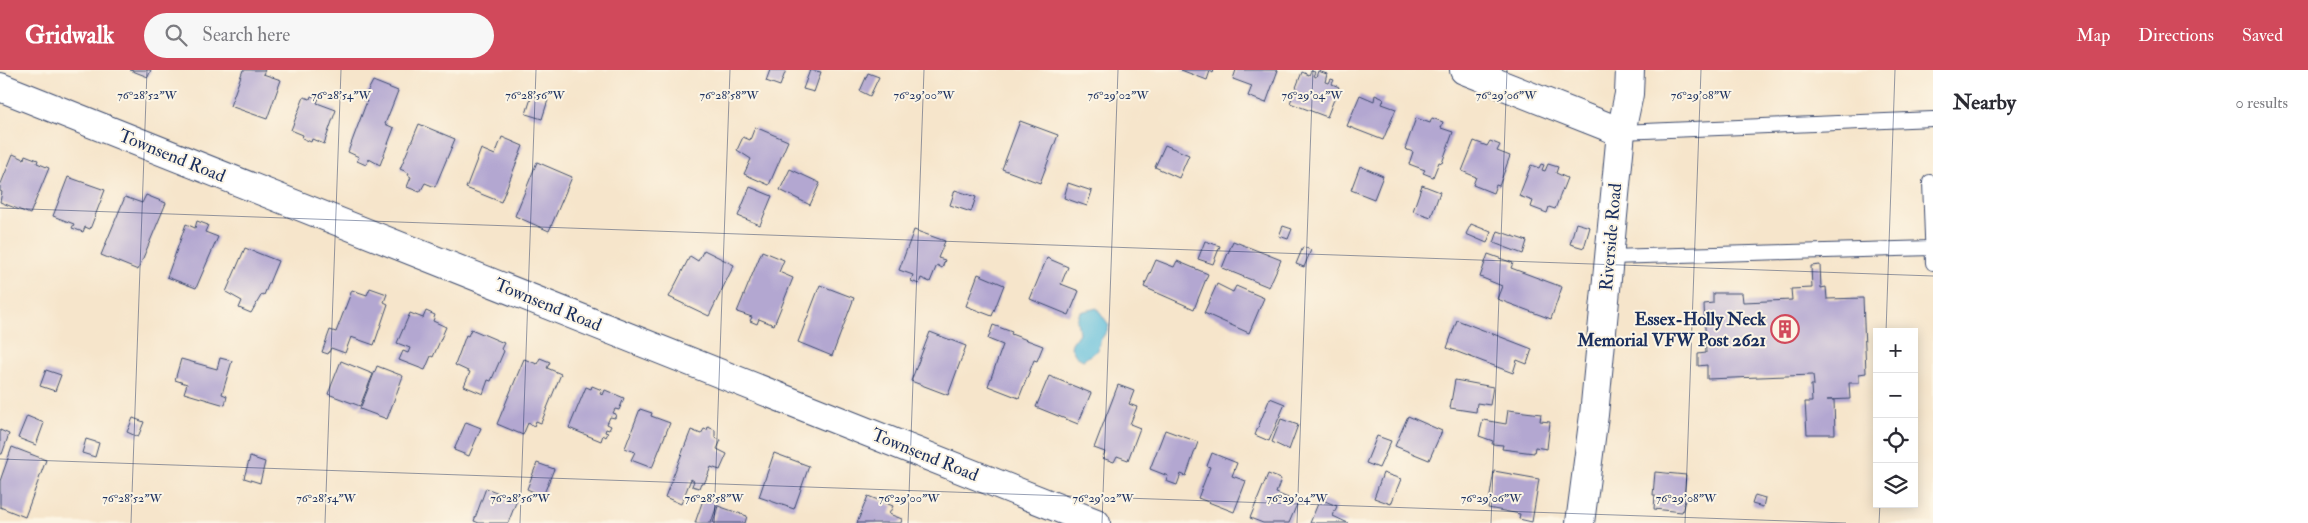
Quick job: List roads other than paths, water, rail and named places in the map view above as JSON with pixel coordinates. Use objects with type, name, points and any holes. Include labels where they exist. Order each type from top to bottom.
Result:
[{"type":"street","points":[[1464,70],[1621,132]]},
{"type":"street","name":"Riverside Road","points":[[1580,523],[1594,415],[1621,132],[1629,94],[1630,70]]},
{"type":"street","name":"Townsend Road","points":[[0,87],[1096,523]]},
{"type":"lane","points":[[1621,132],[1933,119]]},
{"type":"lane","points":[[1930,182],[1933,263]]},
{"type":"lane","points":[[1609,257],[1932,248]]},
{"type":"water","points":[[1097,308],[1109,325],[1100,341],[1098,350],[1083,360],[1076,356],[1071,347],[1079,333],[1077,320],[1080,312]]},
{"type":"place","name":"Essex-Holly Neck Memorial VFW Post 2621","points":[[1785,329]]}]
